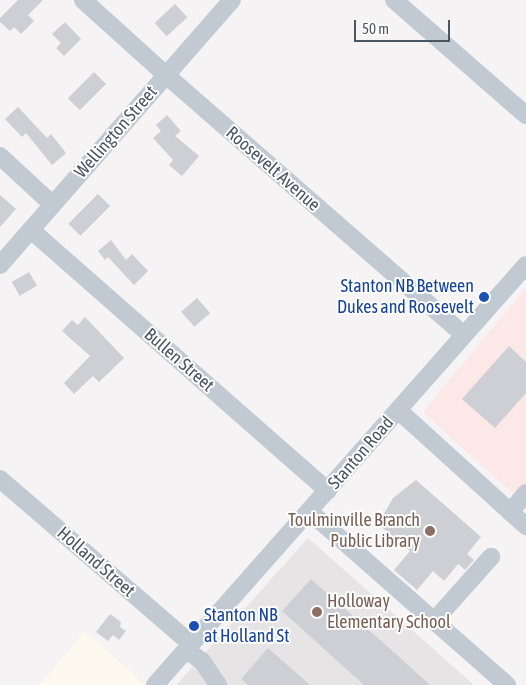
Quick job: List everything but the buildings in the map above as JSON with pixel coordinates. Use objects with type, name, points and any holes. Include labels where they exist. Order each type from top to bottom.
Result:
[{"type":"street","name":"Roosevelt Avenue","points":[[84,0],[166,75],[464,335]]},
{"type":"street","name":"Wellington Street","points":[[0,265],[232,0]]},
{"type":"street","points":[[394,0],[526,115]]},
{"type":"street","points":[[0,156],[53,205]]},
{"type":"street","name":"Bullen Street","points":[[31,230],[328,491]]},
{"type":"street","name":"Stanton Road","points":[[155,685],[526,265]]},
{"type":"street","points":[[398,410],[526,526]]},
{"type":"street","name":"Holland Street","points":[[0,479],[189,647],[202,661],[218,685]]},
{"type":"street","points":[[510,512],[526,493]]},
{"type":"street","points":[[309,511],[507,685]]},
{"type":"street","points":[[434,621],[491,557]]},
{"type":"shaded area","points":[[526,288],[526,505],[425,414],[426,408]]},
{"type":"shaded area","name":"Holloway Elementary School","points":[[308,538],[474,685],[176,685]]},
{"type":"shaded area","points":[[85,631],[145,685],[39,685]]},
{"type":"place","name":"Stanton NB Between Dukes and Roosevelt","points":[[484,297]]},
{"type":"place","name":"Toulminville Branch Public Library","points":[[430,531]]},
{"type":"place","name":"Holloway Elementary School","points":[[317,612]]},
{"type":"place","name":"Stanton NB at Holland St","points":[[194,626]]}]
